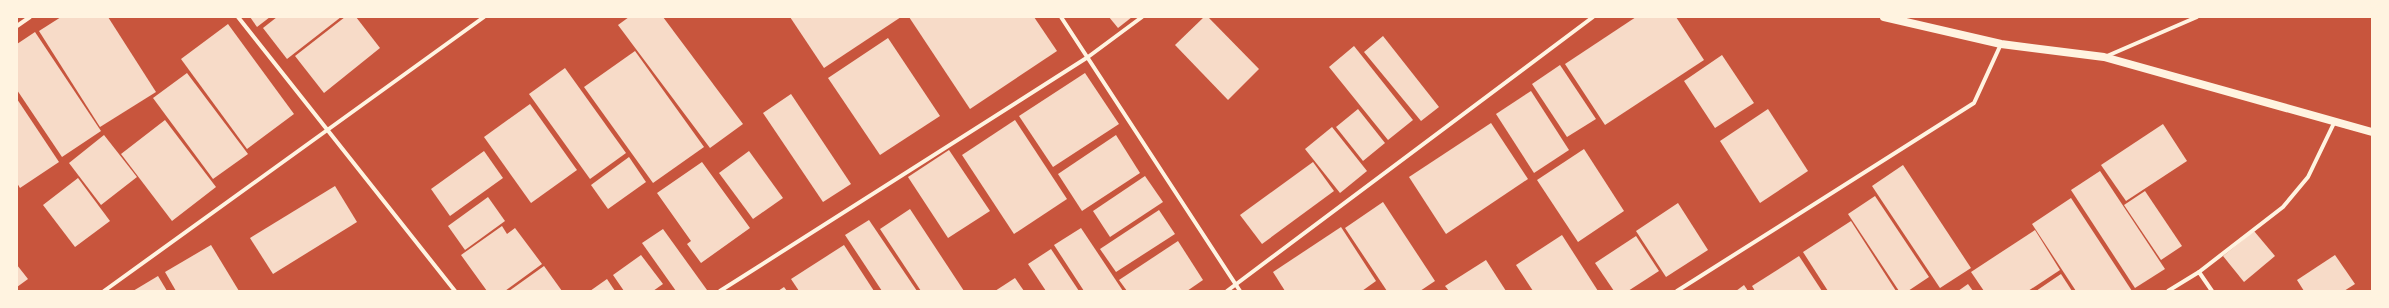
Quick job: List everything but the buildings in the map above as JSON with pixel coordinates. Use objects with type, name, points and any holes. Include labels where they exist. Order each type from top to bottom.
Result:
[{"type":"main road","points":[[1884,17],[2001,44],[2104,57],[2372,132]]},
{"type":"street","points":[[17,26],[30,17]]},
{"type":"street","points":[[238,17],[455,291]]},
{"type":"street","points":[[104,291],[484,17]]},
{"type":"street","points":[[1061,17],[1240,291]]},
{"type":"street","points":[[720,291],[1088,57],[1142,17]]},
{"type":"street","points":[[1227,291],[1593,17]]},
{"type":"street","points":[[2104,57],[2197,17]]},
{"type":"street","points":[[1677,291],[1974,104],[2001,44]]},
{"type":"street","points":[[2168,291],[2199,272],[2283,207],[2308,177],[2335,122]]},
{"type":"street","points":[[2199,272],[2212,291]]}]
